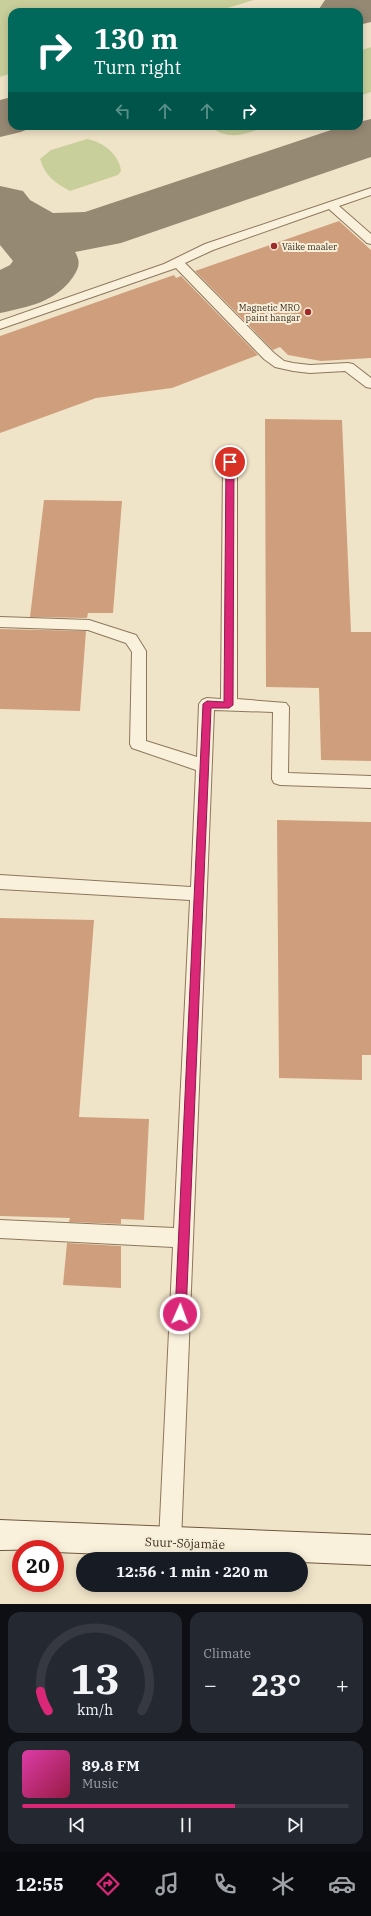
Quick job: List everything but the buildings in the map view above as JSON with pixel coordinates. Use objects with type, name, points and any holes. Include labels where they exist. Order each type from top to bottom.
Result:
[{"type":"main road","name":"Suur-Sõjamäe","points":[[0,1535],[371,1550]]},
{"type":"lane","points":[[0,324],[177,262],[209,247],[371,191]]},
{"type":"lane","points":[[331,205],[371,240]]},
{"type":"lane","points":[[177,262],[269,356],[280,364],[310,369],[348,367],[371,384]]},
{"type":"lane","points":[[229,705],[230,462]]},
{"type":"lane","points":[[0,622],[89,625],[131,639],[139,652],[138,744],[204,766]]},
{"type":"lane","points":[[170,1542],[207,704],[281,707],[280,779],[371,782]]},
{"type":"lane","points":[[0,882],[199,894]]},
{"type":"lane","points":[[0,1229],[184,1238]]},
{"type":"green space","points":[[0,0],[254,0],[227,8],[8,8],[8,74],[0,77]]},
{"type":"green space","points":[[371,47],[371,92],[363,95],[363,50]]},
{"type":"green space","points":[[215,130],[256,130],[238,135],[224,134]]},
{"type":"green space","points":[[87,139],[99,143],[114,154],[120,165],[121,171],[118,175],[70,191],[51,178],[42,165],[40,159],[51,150]]},
{"type":"taxiway","points":[[358,8],[371,4]]},
{"type":"taxiway","points":[[0,119],[8,116]]},
{"type":"taxiway","points":[[7,213],[23,224],[43,231],[71,233],[98,229],[371,137]]},
{"type":"taxiway","points":[[0,205],[7,213]]},
{"type":"taxiway","points":[[0,293],[34,280],[41,275],[45,269],[46,261],[43,253],[7,213]]},
{"type":"place","name":"Väike maaler","points":[[274,246]]},
{"type":"place","name":"Magnetic MRO paint hangar","points":[[308,312]]},
{"type":"route","points":[[180,1314],[207,704],[229,705],[230,462]]}]
